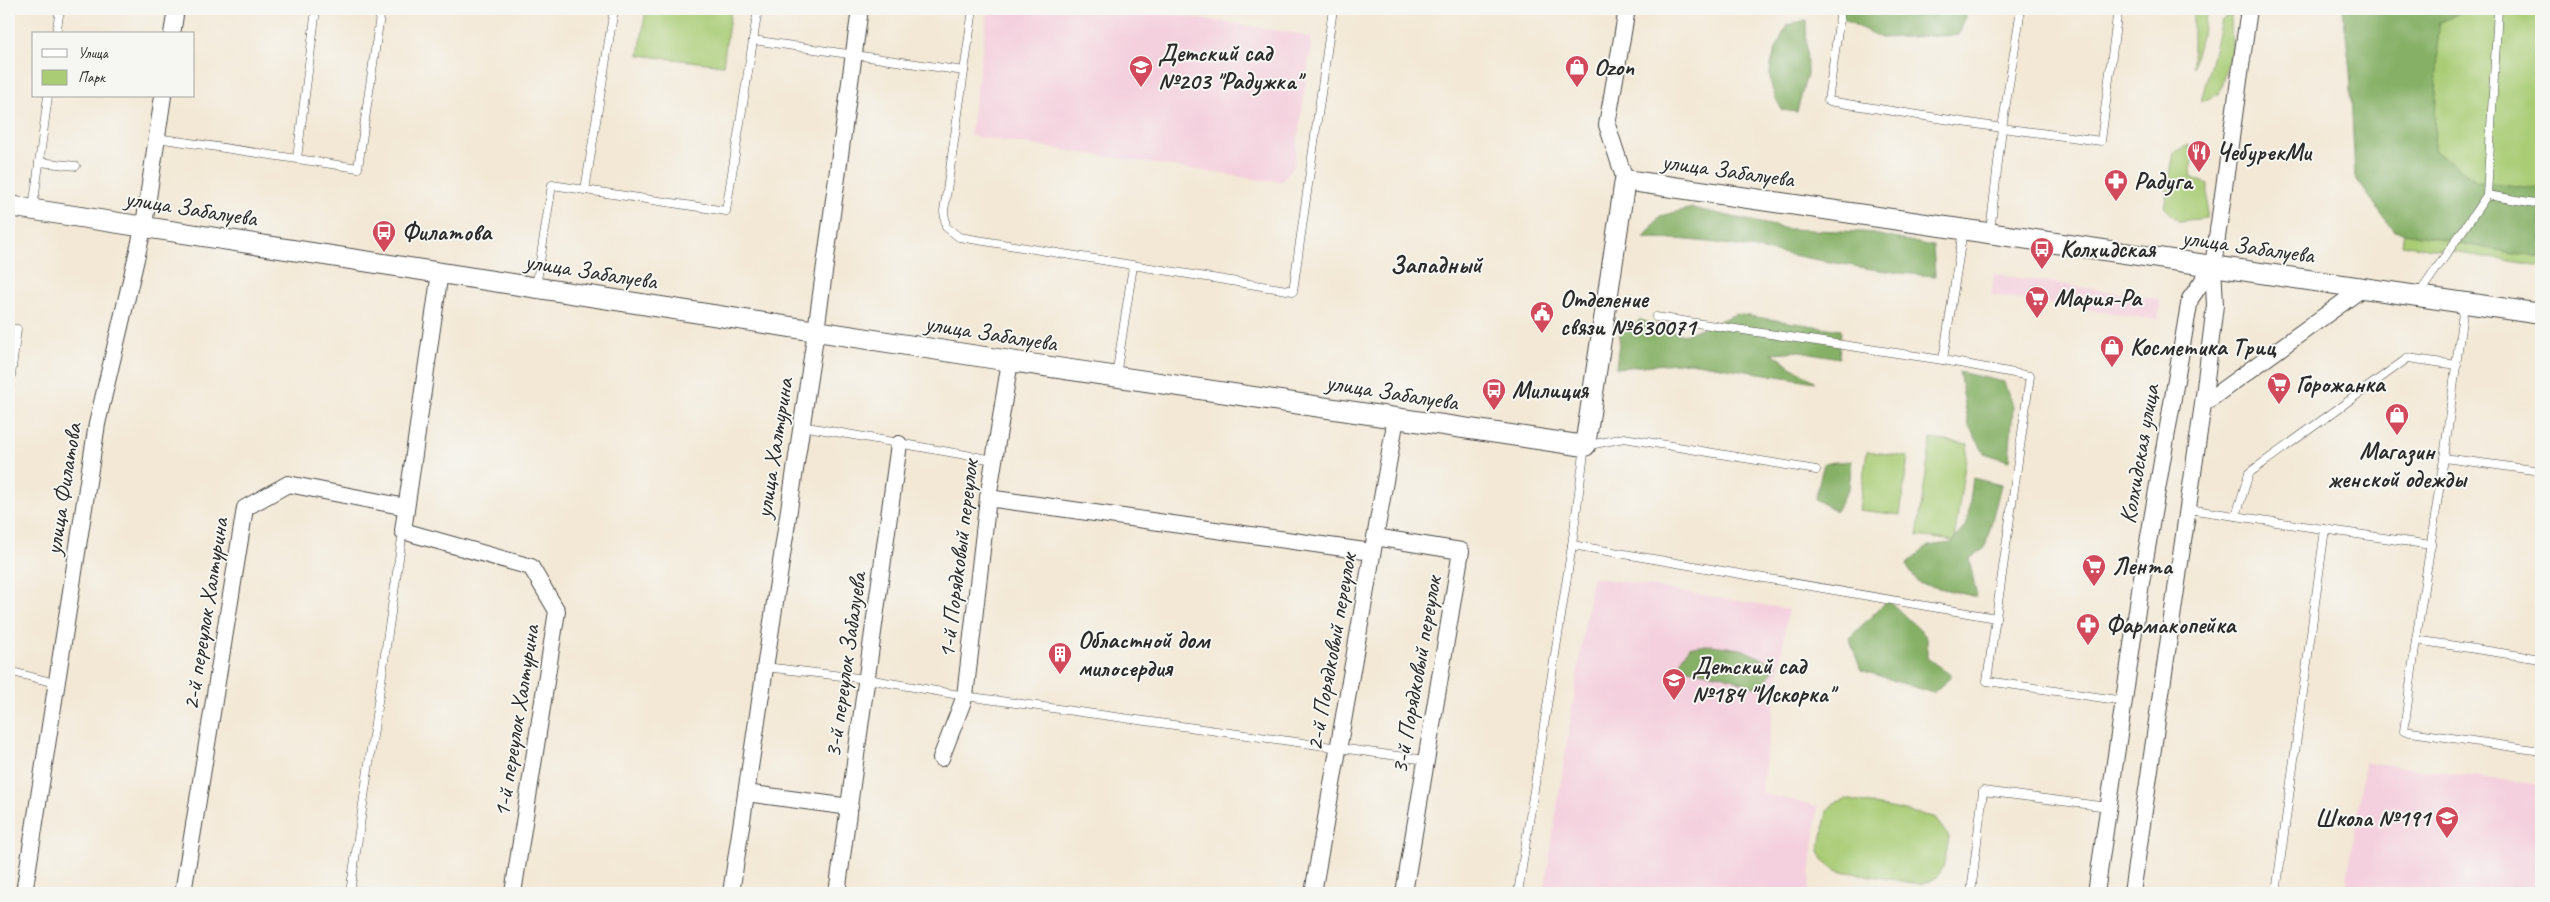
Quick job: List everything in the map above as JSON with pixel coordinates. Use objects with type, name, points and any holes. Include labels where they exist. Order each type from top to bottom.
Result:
[{"type":"street","points":[[172,32],[176,9]]},
{"type":"street","name":"улица Халтурина","points":[[731,893],[816,331],[860,9]]},
{"type":"street","points":[[1585,446],[1624,180],[1607,125],[1627,9]]},
{"type":"street","name":"Колхидская улица","points":[[2132,893],[2203,404],[2215,305],[2212,266],[2250,9]]},
{"type":"street","name":"улица Филатова","points":[[24,893],[97,424],[144,226],[163,98]]},
{"type":"street","name":"улица Забалуева","points":[[1624,180],[2541,314]]},
{"type":"street","name":"улица Забалуева","points":[[9,206],[1010,361],[1585,446]]},
{"type":"street","name":"Колхидская улица","points":[[2096,893],[2141,583],[2190,299],[2212,266]]},
{"type":"street","points":[[403,531],[440,272]]},
{"type":"street","points":[[2203,404],[2363,288]]},
{"type":"street","name":"1-й Порядковый переулок","points":[[941,758],[965,696],[988,498],[1010,361]]},
{"type":"street","name":"2-й Порядковый переулок","points":[[1313,893],[1396,418]]},
{"type":"street","name":"3-й переулок Забалуева","points":[[837,893],[899,444]]},
{"type":"street","name":"2-й переулок Халтурина","points":[[183,893],[246,508],[288,484],[406,506]]},
{"type":"street","points":[[988,498],[1374,544]]},
{"type":"street","name":"1-й переулок Халтурина","points":[[403,531],[531,567],[557,612],[513,893]]},
{"type":"street","name":"3-й Порядковый переулок","points":[[1374,544],[1461,551],[1404,893]]},
{"type":"street","points":[[746,793],[850,807]]},
{"type":"lane","points":[[56,32],[60,9]]},
{"type":"lane","points":[[297,158],[316,9]]},
{"type":"lane","points":[[157,138],[358,168],[381,9]]},
{"type":"lane","points":[[585,190],[614,9]]},
{"type":"lane","points":[[536,287],[552,185],[726,211],[758,9]]},
{"type":"lane","points":[[973,9],[944,211],[946,227],[959,237],[1293,291],[1333,9]]},
{"type":"lane","points":[[1841,9],[1828,101],[2002,128],[2101,140],[2118,9]]},
{"type":"lane","points":[[1990,234],[2002,128],[2021,9]]},
{"type":"lane","points":[[2418,296],[2487,195],[2498,9]]},
{"type":"lane","points":[[753,40],[964,71]]},
{"type":"lane","points":[[33,209],[48,98]]},
{"type":"lane","points":[[40,162],[76,166]]},
{"type":"lane","points":[[2487,195],[2541,204]]},
{"type":"lane","points":[[1943,360],[1963,230]]},
{"type":"lane","points":[[1116,376],[1133,266]]},
{"type":"lane","points":[[2464,303],[2444,458],[2404,731],[2541,751]]},
{"type":"lane","points":[[1656,316],[1943,360],[2030,376],[1987,680],[2124,701]]},
{"type":"lane","points":[[9,328],[17,329],[9,391]]},
{"type":"lane","points":[[2236,516],[2249,474],[2408,358],[2457,365]]},
{"type":"lane","points":[[802,426],[994,460]]},
{"type":"lane","points":[[1518,893],[1572,545],[1585,446],[1624,438],[1816,470]]},
{"type":"lane","points":[[2444,458],[2541,471]]},
{"type":"lane","points":[[2188,509],[2431,545]]},
{"type":"lane","points":[[2276,893],[2325,530]]},
{"type":"lane","points":[[350,893],[403,531]]},
{"type":"lane","points":[[1572,545],[1996,618]]},
{"type":"lane","points":[[2416,640],[2541,659]]},
{"type":"lane","points":[[766,667],[867,679],[965,696],[1426,760]]},
{"type":"lane","points":[[9,671],[56,683]]},
{"type":"lane","points":[[1972,893],[1984,792],[2108,807]]},
{"type":"shaded area","name":"Детский сад №203 \"Радужка\"","points":[[988,9],[1138,9],[1299,34],[1312,39],[1294,165],[1282,181],[1268,181],[970,136]]},
{"type":"shaded area","points":[[1994,274],[2161,299],[2158,320],[1991,295]]},
{"type":"shaded area","name":"Детский сад №184 \"Искорка\"","points":[[1592,577],[1788,609],[1761,793],[1818,806],[1808,893],[1544,893]]},
{"type":"shaded area","name":"Школа №191","points":[[2365,762],[2541,785],[2541,893],[2345,893]]},
{"type":"green space","points":[[646,9],[731,9],[723,65],[639,55]]},
{"type":"green space","points":[[1839,9],[1968,9],[1959,35],[1881,38],[1841,18]]},
{"type":"green space","points":[[2193,9],[2208,9],[2193,67]]},
{"type":"green space","points":[[2343,9],[2467,9],[2439,23],[2434,150],[2477,181],[2541,189],[2541,258],[2394,231],[2355,177],[2350,71]]},
{"type":"green space","points":[[2440,9],[2541,9],[2541,266],[2402,244]]},
{"type":"green space","points":[[2231,14],[2232,47],[2219,94],[2201,102],[2221,21]]},
{"type":"green space","points":[[1806,20],[1807,74],[1797,112],[1782,110],[1770,77],[1773,58],[1787,25]]},
{"type":"green space","points":[[2189,145],[2193,158],[2190,177],[2208,184],[2207,218],[2178,221],[2164,207],[2174,152]]},
{"type":"green space","points":[[1692,208],[1788,229],[1864,232],[1933,246],[1935,276],[1862,268],[1717,243],[1681,239],[1644,238],[1660,216]]},
{"type":"green space","points":[[1736,314],[1841,330],[1839,358],[1800,351],[1772,353],[1815,382],[1690,362],[1616,368],[1620,334],[1641,320],[1684,335]]},
{"type":"green space","points":[[1959,372],[2004,382],[2013,407],[2009,461],[1984,453],[1969,426]]},
{"type":"green space","points":[[1931,439],[1968,444],[1954,541],[1917,536]]},
{"type":"green space","points":[[1867,451],[1908,457],[1900,515],[1859,510]]},
{"type":"green space","points":[[1852,461],[1849,488],[1836,511],[1815,499],[1824,463]]},
{"type":"green space","points":[[1973,478],[2001,485],[1985,548],[1969,559],[1977,597],[1918,583],[1906,565],[1928,546],[1951,543],[1967,524]]},
{"type":"green space","points":[[1888,600],[1927,637],[1927,658],[1952,676],[1933,693],[1861,670],[1849,638]]},
{"type":"green space","points":[[1712,645],[1741,649],[1777,665],[1760,689],[1722,675],[1677,667],[1690,647]]},
{"type":"green space","points":[[1846,799],[1934,817],[1949,837],[1945,861],[1939,874],[1928,882],[1919,884],[1835,870],[1824,861],[1819,851],[1827,811],[1834,803]]},
{"type":"place","name":"Детский сад №203 \"Радужка\"","points":[[1141,88]]},
{"type":"place","name":"Ozon","points":[[1577,88]]},
{"type":"place","name":"ЧебурекМи","points":[[2199,173]]},
{"type":"place","name":"Радуга","points":[[2116,202]]},
{"type":"place","name":"Филатова","points":[[384,253]]},
{"type":"place","name":"Колхидская","points":[[2042,270]]},
{"type":"place","name":"Мария-Ра","points":[[2037,319]]},
{"type":"place","name":"Отделение связи №630071","points":[[1542,334]]},
{"type":"place","name":"Косметика Триц","points":[[2112,368]]},
{"type":"place","name":"Горожанка","points":[[2279,405]]},
{"type":"place","name":"Милиция","points":[[1494,411]]},
{"type":"place","name":"Магазин женской одежды","points":[[2397,436]]},
{"type":"place","name":"Лента","points":[[2094,587]]},
{"type":"place","name":"Фармакопейка","points":[[2088,646]]},
{"type":"place","name":"Областной дом милосердия","points":[[1060,675]]},
{"type":"place","name":"Детский сад №184 \"Искорка\"","points":[[1674,701]]},
{"type":"place","name":"Школа №191","points":[[2447,839]]},
{"type":"district","name":"Западный","points":[[1436,265]]}]
